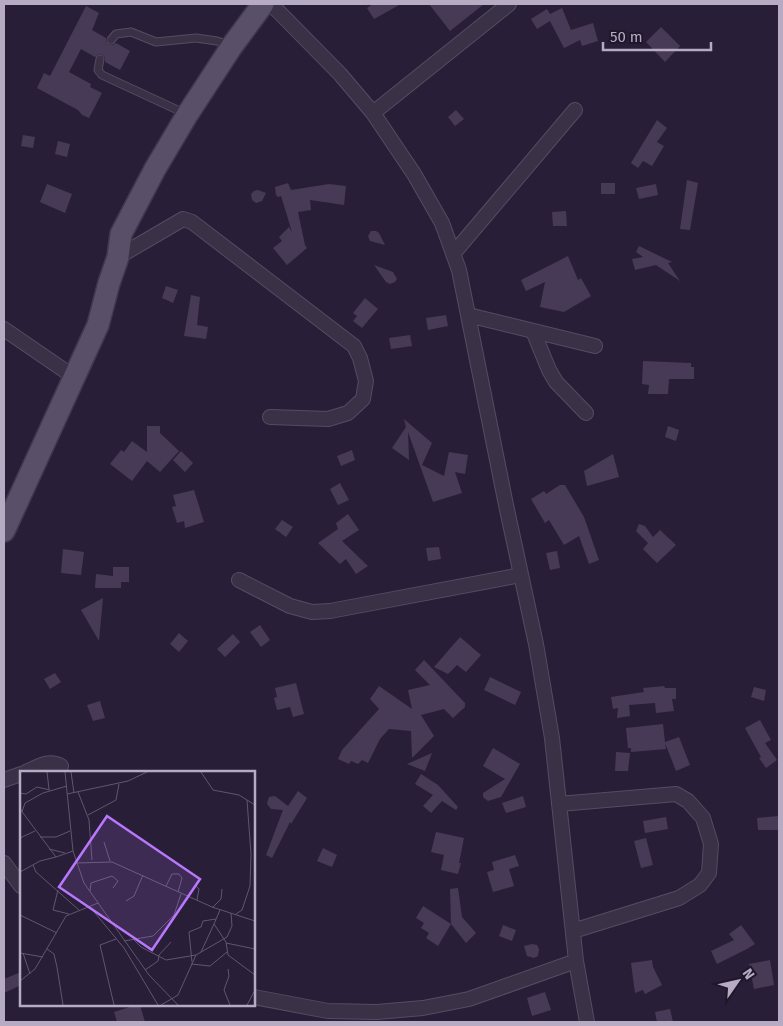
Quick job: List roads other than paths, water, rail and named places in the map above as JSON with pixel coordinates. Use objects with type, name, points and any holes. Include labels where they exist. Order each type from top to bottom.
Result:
[{"type":"main road","points":[[4,531],[98,325],[118,257],[120,234],[155,168],[187,114],[262,4]]},
{"type":"street","points":[[271,4],[340,74],[373,114],[414,174],[442,223],[459,270],[540,663],[552,738],[576,961],[588,1022]]},
{"type":"street","points":[[373,114],[509,4]]},
{"type":"street","points":[[453,254],[575,110]]},
{"type":"street","points":[[118,257],[183,219],[192,222],[354,346],[366,381],[363,399],[348,413],[328,419],[270,417]]},
{"type":"street","points":[[468,315],[595,346]]},
{"type":"street","points":[[533,331],[556,382],[586,413]]},
{"type":"street","points":[[5,332],[74,377]]},
{"type":"street","points":[[240,580],[290,606],[312,612],[330,611],[521,575]]},
{"type":"street","points":[[28,771],[46,763],[54,762],[61,766]]},
{"type":"street","points":[[4,780],[20,774]]},
{"type":"street","points":[[559,804],[676,794],[688,801],[703,818],[711,844],[709,873],[700,884],[679,898],[573,931]]},
{"type":"street","points":[[4,863],[20,885]]},
{"type":"street","points":[[255,997],[328,1011],[377,1012],[423,1008],[470,999],[576,961]]},
{"type":"lane","points":[[111,40],[116,34],[131,32],[156,42],[196,38],[217,41],[232,46]]},
{"type":"lane","points":[[100,59],[98,70],[102,74],[187,114]]}]
